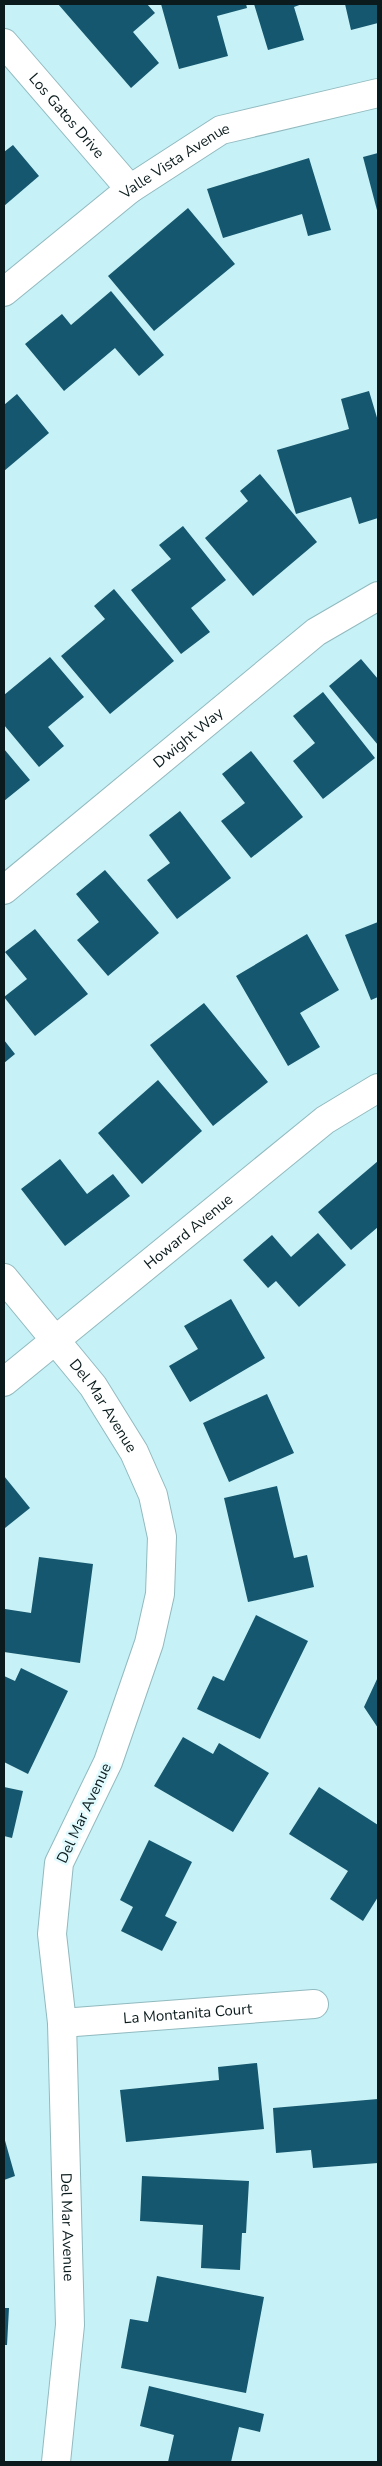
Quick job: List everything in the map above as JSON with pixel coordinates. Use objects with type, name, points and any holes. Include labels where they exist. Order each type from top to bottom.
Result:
[{"type":"street","name":"Los Gatos Drive","points":[[4,43],[130,189]]},
{"type":"street","name":"Valle Vista Avenue","points":[[4,292],[130,189],[221,130],[378,93]]},
{"type":"street","name":"Dwight Way","points":[[4,890],[316,632],[378,596]]},
{"type":"street","name":"Howard Avenue","points":[[4,1382],[325,1120],[378,1088]]},
{"type":"street","name":"Del Mar Avenue","points":[[4,1278],[93,1386],[134,1452],[153,1495],[162,1537],[160,1594],[149,1643],[108,1762],[59,1863],[52,1934],[62,2023],[70,2325],[56,2462]]},
{"type":"street","name":"La Montanita Court","points":[[62,2023],[314,2004]]},
{"type":"building","points":[[58,4],[147,4],[155,13],[133,32],[159,63],[131,88]]},
{"type":"building","points":[[161,4],[246,4],[247,8],[217,16],[228,56],[179,69]]},
{"type":"building","points":[[254,4],[302,4],[294,7],[304,40],[268,50]]},
{"type":"building","points":[[345,4],[378,4],[378,23],[351,30]]},
{"type":"building","points":[[13,145],[39,176],[4,206],[4,152]]},
{"type":"building","points":[[378,153],[378,214],[363,157]]},
{"type":"building","points":[[309,158],[331,230],[308,236],[302,214],[223,238],[207,189]]},
{"type":"building","points":[[188,208],[235,264],[154,331],[108,276]]},
{"type":"building","points":[[111,291],[164,355],[139,376],[115,348],[64,391],[25,344],[62,314],[71,325]]},
{"type":"building","points":[[369,391],[378,421],[378,518],[359,524],[351,497],[296,514],[277,450],[349,429],[341,399]]},
{"type":"building","points":[[17,394],[49,433],[4,471],[4,405]]},
{"type":"building","points":[[260,474],[317,542],[253,596],[205,538],[248,501],[240,491]]},
{"type":"building","points":[[183,526],[226,580],[191,608],[210,632],[181,654],[131,590],[171,559],[159,545]]},
{"type":"building","points":[[114,589],[174,661],[110,714],[61,656],[105,619],[94,606]]},
{"type":"building","points":[[50,657],[84,697],[48,727],[64,746],[39,767],[4,725],[4,695]]},
{"type":"building","points":[[361,659],[378,679],[378,745],[329,686]]},
{"type":"building","points":[[323,692],[375,758],[323,799],[293,761],[315,743],[293,716]]},
{"type":"building","points":[[4,749],[30,780],[4,801]]},
{"type":"building","points":[[251,751],[303,817],[251,858],[221,821],[245,803],[222,774]]},
{"type":"building","points":[[180,811],[231,878],[177,919],[147,880],[170,863],[149,835]]},
{"type":"building","points":[[105,870],[159,933],[108,976],[77,940],[99,922],[76,894]]},
{"type":"building","points":[[378,922],[378,997],[371,1000],[345,935]]},
{"type":"building","points":[[35,929],[88,994],[35,1036],[4,997],[27,979],[5,952]]},
{"type":"building","points":[[307,934],[339,990],[300,1013],[320,1047],[288,1066],[236,976]]},
{"type":"building","points":[[204,1003],[268,1082],[213,1126],[150,1045]]},
{"type":"building","points":[[4,1040],[15,1054],[4,1063]]},
{"type":"building","points":[[158,1080],[202,1131],[142,1184],[98,1133]]},
{"type":"building","points":[[60,1159],[87,1194],[113,1174],[130,1196],[65,1246],[21,1189]]},
{"type":"building","points":[[378,1161],[378,1227],[351,1250],[318,1212]]},
{"type":"building","points":[[318,1233],[346,1265],[299,1307],[276,1281],[268,1288],[243,1260],[272,1235],[291,1257]]},
{"type":"building","points":[[231,1299],[265,1358],[190,1402],[169,1366],[198,1349],[184,1326]]},
{"type":"building","points":[[267,1394],[294,1453],[229,1482],[203,1423]]},
{"type":"building","points":[[4,1476],[30,1508],[5,1528],[4,1526]]},
{"type":"building","points":[[277,1486],[294,1558],[307,1555],[314,1587],[248,1602],[224,1498]]},
{"type":"building","points":[[39,1557],[93,1564],[80,1663],[4,1652],[5,1609],[31,1613]]},
{"type":"building","points":[[256,1615],[308,1641],[260,1739],[197,1709],[213,1676],[224,1681]]},
{"type":"building","points":[[21,1668],[68,1691],[28,1774],[4,1762],[4,1676],[15,1681]]},
{"type":"building","points":[[378,1677],[378,1728],[364,1707]]},
{"type":"building","points":[[183,1737],[213,1754],[219,1743],[269,1773],[233,1832],[154,1786]]},
{"type":"building","points":[[4,1787],[23,1791],[12,1838],[4,1836]]},
{"type":"building","points":[[319,1787],[378,1825],[378,1897],[363,1921],[330,1899],[348,1871],[289,1834]]},
{"type":"building","points":[[149,1840],[192,1862],[165,1916],[177,1922],[162,1951],[121,1931],[133,1907],[120,1900]]},
{"type":"building","points":[[257,2063],[264,2129],[126,2142],[120,2090],[219,2080],[218,2067]]},
{"type":"building","points":[[378,2099],[378,2163],[313,2168],[311,2150],[276,2153],[273,2108]]},
{"type":"building","points":[[4,2137],[15,2176],[4,2180]]},
{"type":"building","points":[[142,2176],[249,2181],[246,2233],[242,2233],[240,2270],[201,2268],[203,2225],[140,2221]]},
{"type":"building","points":[[157,2276],[264,2297],[246,2393],[121,2368],[130,2319],[148,2322]]},
{"type":"building","points":[[4,2308],[9,2308],[7,2345],[4,2345]]},
{"type":"building","points":[[149,2386],[264,2414],[260,2432],[239,2427],[231,2462],[168,2462],[174,2435],[140,2426]]}]
